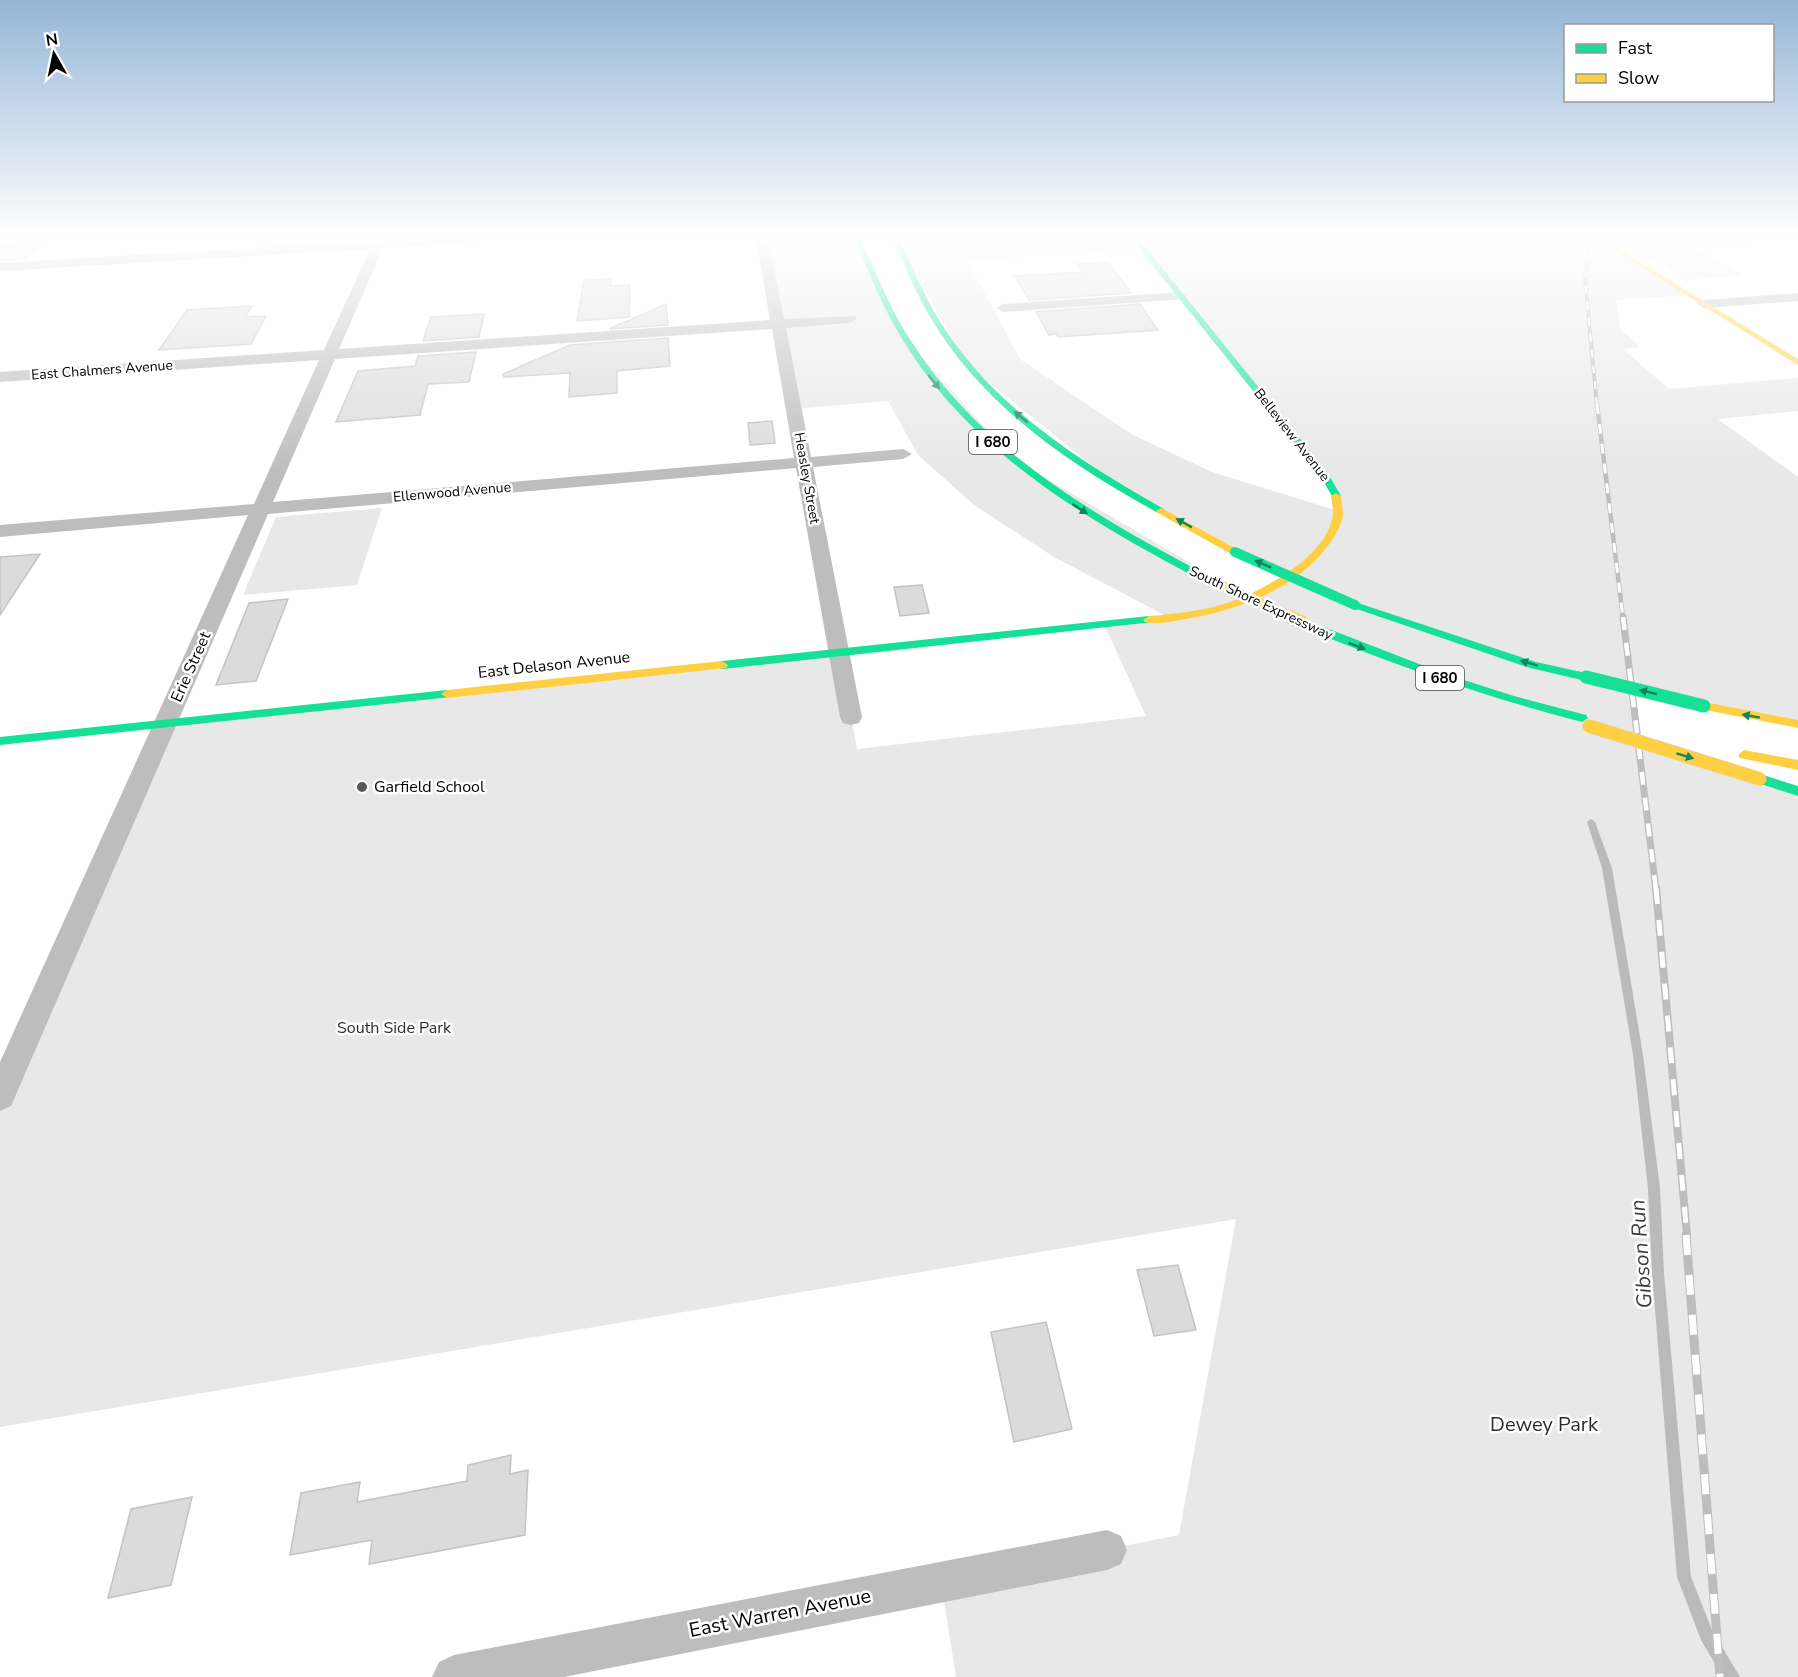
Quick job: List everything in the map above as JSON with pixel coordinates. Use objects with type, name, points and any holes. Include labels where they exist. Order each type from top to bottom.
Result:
[{"type":"main road","name":"South Shore Expressway","points":[[891,316],[896,328],[921,366],[960,412],[1013,459],[1076,507],[1113,530],[1201,576],[1303,623],[1436,676],[1526,706],[1586,722],[1698,745]]},
{"type":"main road","name":"I 680","points":[[933,316],[966,364],[1002,401],[1088,468],[1235,552],[1355,605],[1534,665],[1704,706],[1798,724]]},
{"type":"main road","name":"Belleview Avenue","points":[[1112,623],[1169,618],[1237,603],[1300,569],[1324,544],[1338,521],[1337,500],[1332,487],[1196,316]]},
{"type":"main road","points":[[1724,316],[1798,363]]},
{"type":"main road","name":"East Delason Avenue","points":[[0,741],[1112,623]]},
{"type":"main road","points":[[1586,722],[1798,791]]},
{"type":"main road","points":[[1739,754],[1798,765]]},
{"type":"street","name":"Erie Street","points":[[0,1096],[347,316]]},
{"type":"street","name":"Heasley Street","points":[[777,316],[851,717]]},
{"type":"street","name":"East Chalmers Avenue","points":[[0,377],[850,319]]},
{"type":"street","name":"Ellenwood Avenue","points":[[0,531],[903,454]]},
{"type":"street","name":"East Warren Avenue","points":[[454,1677],[1107,1550]]},
{"type":"green space","name":"South Side Park","points":[[777,316],[891,316],[896,328],[1013,459],[1248,597],[1288,575],[1120,488],[966,364],[939,316],[997,316],[1020,359],[1133,435],[1212,472],[1338,511],[1337,499],[1194,316],[1618,316],[1620,328],[1640,347],[1623,349],[1669,389],[1798,378],[1798,411],[1718,419],[1798,477],[1798,724],[1631,689],[1638,742],[1798,791],[1798,1677],[956,1677],[941,1582],[1179,1535],[1236,1219],[0,1427],[0,1096],[166,723],[839,652],[857,749],[1146,716],[1104,624],[1168,617],[1054,557],[974,505],[918,455],[888,401],[794,409]]},
{"type":"green space","points":[[382,508],[357,585],[243,595],[276,517]]},
{"type":"building","points":[[183,316],[266,316],[251,344],[159,350]]},
{"type":"building","points":[[484,316],[479,337],[423,341],[431,317]]},
{"type":"building","points":[[578,316],[629,316],[629,317],[577,321]]},
{"type":"building","points":[[638,316],[667,316],[668,325],[609,329]]},
{"type":"building","points":[[1038,316],[1148,316],[1158,330],[1058,337],[1056,334],[1049,335]]},
{"type":"building","points":[[668,338],[670,366],[617,371],[617,393],[569,397],[570,373],[504,377],[503,374],[570,345]]},
{"type":"building","points":[[476,352],[469,382],[428,384],[420,415],[336,422],[358,371],[415,366],[418,356]]},
{"type":"building","points":[[772,421],[775,443],[750,445],[748,423]]},
{"type":"building","points":[[40,554],[0,615],[0,557]]},
{"type":"building","points":[[922,585],[929,613],[900,616],[894,587]]},
{"type":"building","points":[[288,599],[256,681],[216,685],[249,603]]},
{"type":"building","points":[[1178,1265],[1196,1330],[1154,1336],[1137,1270]]},
{"type":"building","points":[[1046,1322],[1072,1429],[1014,1442],[991,1332]]},
{"type":"building","points":[[511,1455],[510,1474],[528,1470],[525,1535],[369,1564],[372,1540],[290,1555],[301,1493],[360,1482],[357,1502],[467,1481],[468,1465]]},
{"type":"building","points":[[192,1497],[171,1585],[108,1598],[131,1509]]},
{"type":"waterway","name":"Gibson Run","points":[[1591,822],[1607,868],[1638,1055],[1654,1188],[1658,1273],[1684,1577],[1706,1635],[1732,1677]]},
{"type":"railway","points":[[1589,316],[1597,406]]},
{"type":"railway","points":[[1597,404],[1623,618]]},
{"type":"railway","points":[[1623,617],[1656,890]]},
{"type":"railway","points":[[1656,888],[1687,1236]]},
{"type":"railway","points":[[1686,1235],[1720,1677]]},
{"type":"traffic: fast","points":[[893,316],[905,339],[942,389],[973,423],[1007,454],[1081,508],[1160,555],[1201,576]]},
{"type":"traffic: fast","points":[[933,316],[964,361],[1013,412],[1070,456],[1161,511]]},
{"type":"traffic: fast","points":[[1197,316],[1324,474],[1336,496]]},
{"type":"traffic: fast","points":[[1235,552],[1355,605]]},
{"type":"traffic: fast","points":[[1355,605],[1534,665],[1586,677]]},
{"type":"traffic: fast","points":[[722,665],[1149,620]]},
{"type":"traffic: fast","points":[[1303,623],[1441,676],[1511,699],[1582,718]]},
{"type":"traffic: fast","points":[[1586,677],[1704,706]]},
{"type":"traffic: fast","points":[[0,741],[447,694]]},
{"type":"traffic: fast","points":[[1760,779],[1798,791]]},
{"type":"traffic: slow","points":[[1723,316],[1798,363]]},
{"type":"traffic: slow","points":[[1149,620],[1231,605],[1267,590],[1286,578],[1304,565],[1332,533],[1338,515],[1336,496]]},
{"type":"traffic: slow","points":[[1161,511],[1235,552]]},
{"type":"traffic: slow","points":[[1201,576],[1303,623]]},
{"type":"traffic: slow","points":[[447,694],[722,665]]},
{"type":"traffic: slow","points":[[1704,706],[1798,724]]},
{"type":"traffic: slow","points":[[1589,726],[1760,779]]},
{"type":"traffic: slow","points":[[1744,755],[1798,765]]},
{"type":"place","name":"Garfield School","points":[[362,787]]},
{"type":"park label","name":"Dewey Park","points":[[1544,1424]]}]
